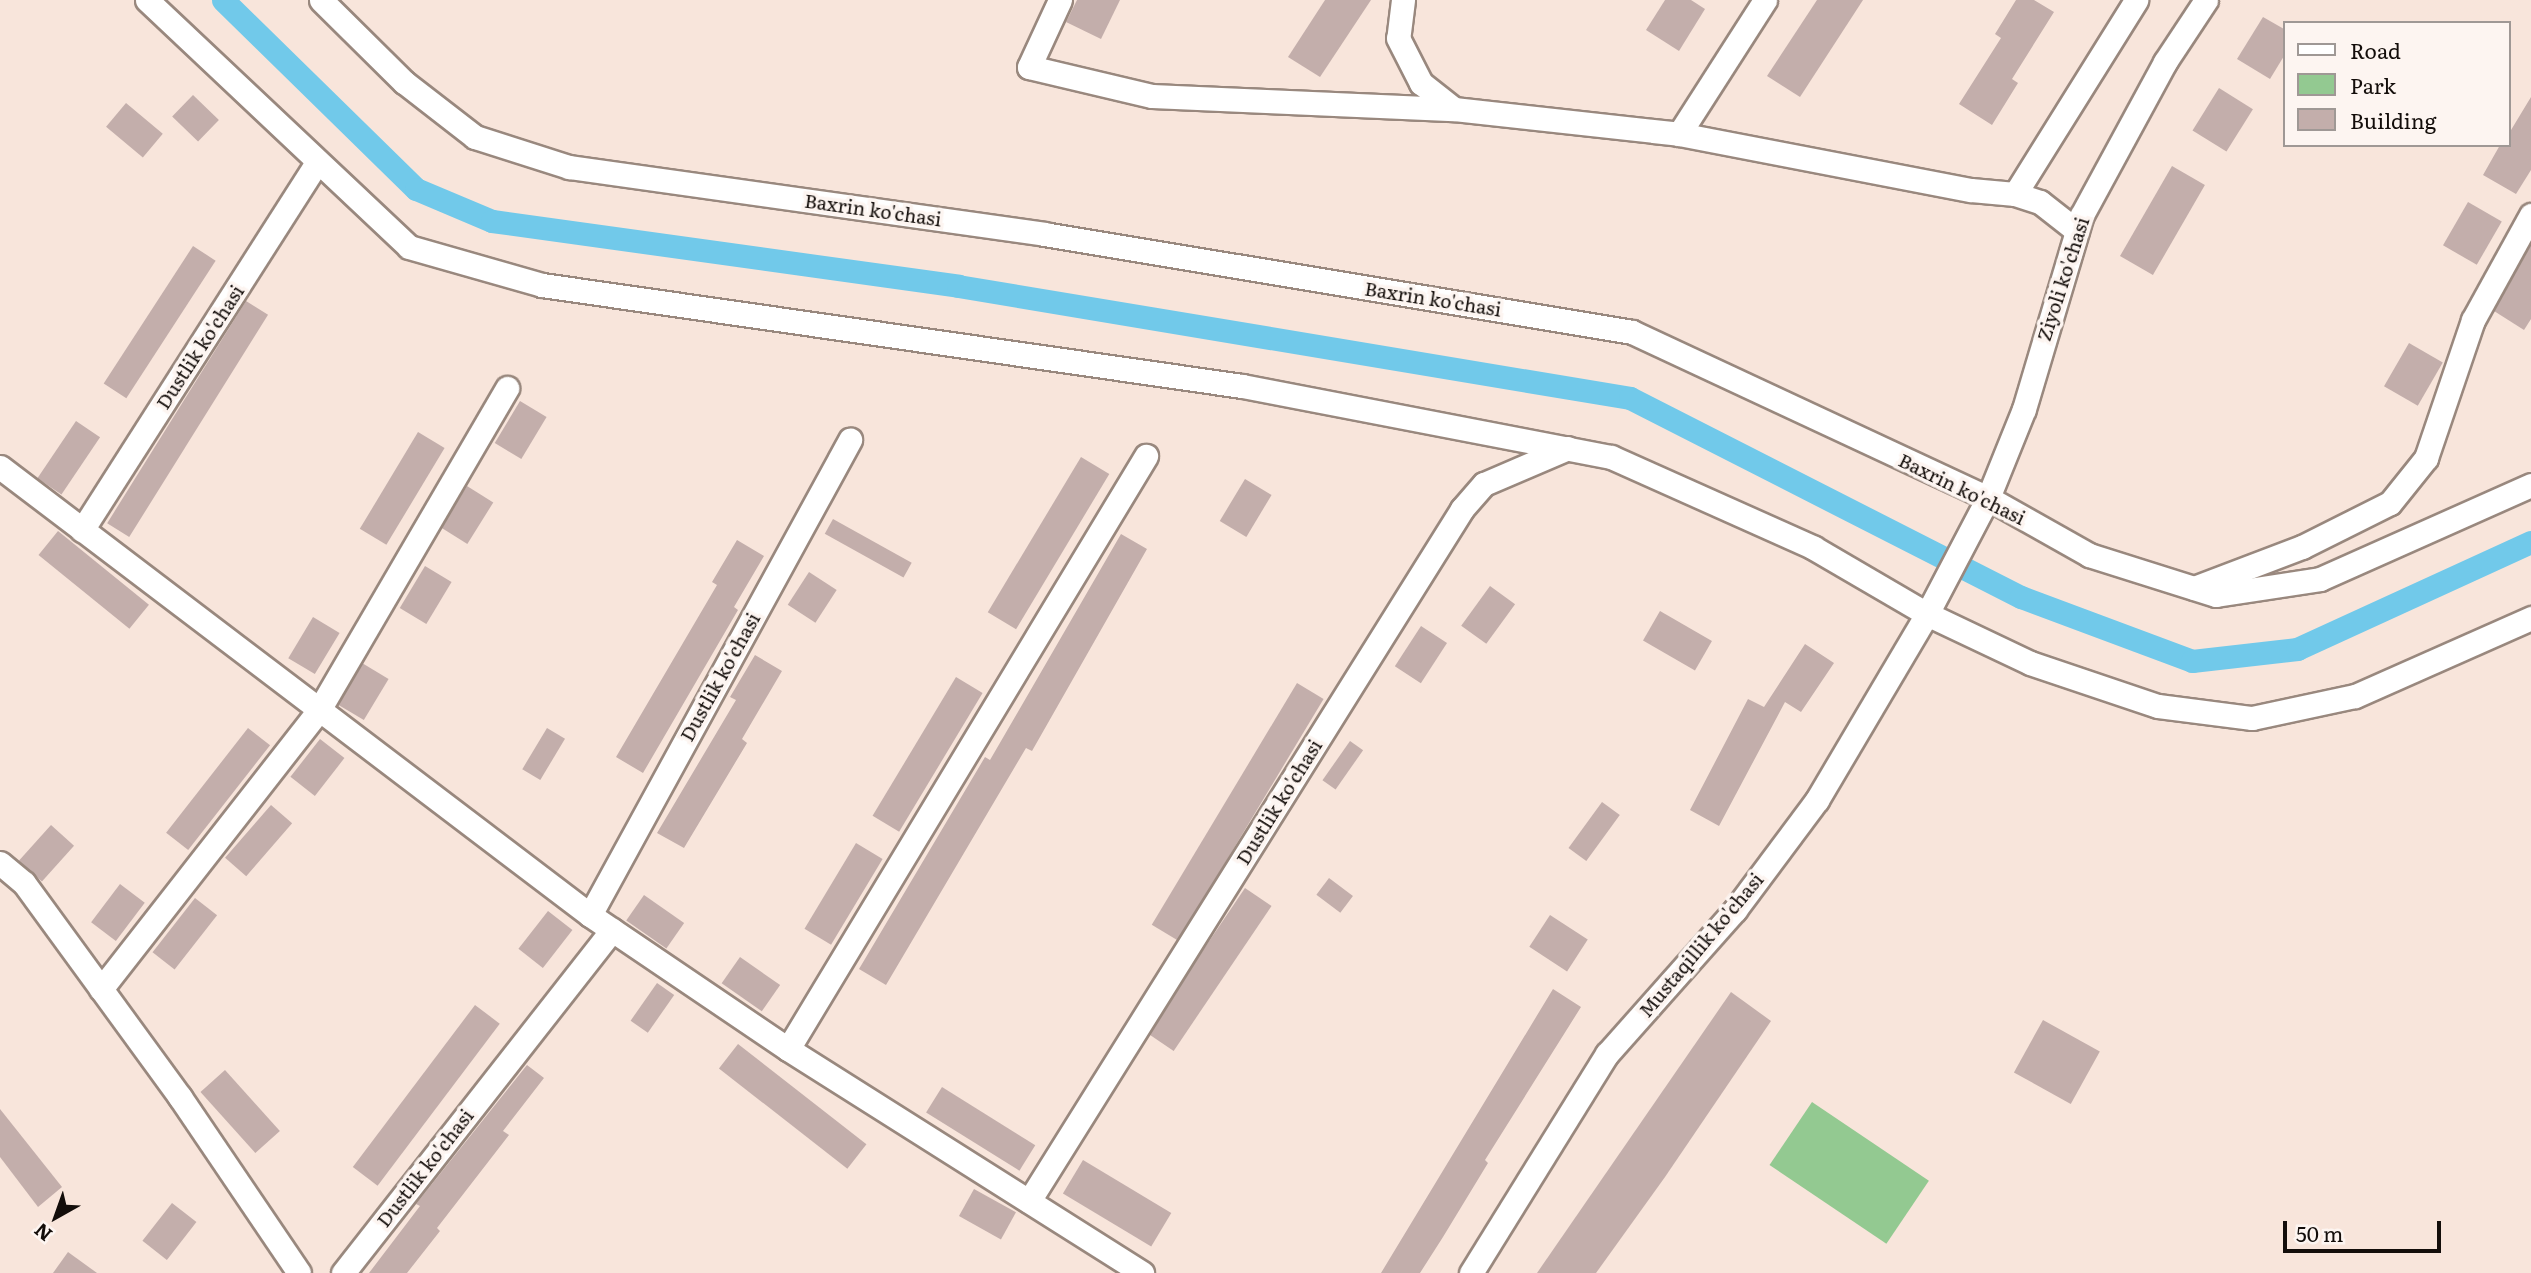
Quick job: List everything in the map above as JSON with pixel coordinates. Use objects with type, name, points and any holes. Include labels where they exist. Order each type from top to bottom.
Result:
[{"type":"street","points":[[147,0],[409,247],[542,285],[1242,386],[1611,457],[1814,548],[1927,614],[2030,663],[2158,706],[2252,718],[2355,696],[2531,618]]},
{"type":"street","name":"Baxrin ko'chasi","points":[[321,0],[404,82],[475,137],[569,167],[1044,234],[1632,332],[1988,498],[2089,555],[2216,595],[2320,579],[2531,485]]},
{"type":"street","points":[[1060,0],[1029,67],[1152,96],[1328,107],[1454,109],[1679,134],[1971,190],[2015,194],[2039,202],[2077,230]]},
{"type":"street","points":[[1403,0],[1398,38],[1421,83],[1454,109]]},
{"type":"street","points":[[1679,134],[1765,0]]},
{"type":"street","points":[[2015,194],[2136,0]]},
{"type":"street","name":"Ziyoli ko'chasi","points":[[1927,614],[1988,498],[2024,409],[2077,230],[2165,62],[2206,0]]},
{"type":"street","name":"Dustlik ko'chasi","points":[[82,530],[317,163]]},
{"type":"street","points":[[2194,588],[2302,547],[2390,503],[2427,458],[2473,320],[2531,215]]},
{"type":"street","points":[[101,989],[320,710],[507,388]]},
{"type":"street","name":"Dustlik ko'chasi","points":[[590,915],[850,440]]},
{"type":"street","name":"Dustlik ko'chasi","points":[[1028,1201],[1462,509],[1484,484],[1568,448]]},
{"type":"street","points":[[788,1049],[1146,456]]},
{"type":"street","points":[[0,467],[590,915],[788,1049],[1142,1273]]},
{"type":"street","name":"Mustaqillik ko'chasi","points":[[1471,1273],[1607,1054],[1735,911],[1817,800],[1927,614]]},
{"type":"street","points":[[0,863],[24,883],[299,1273]]},
{"type":"street","name":"Dustlik ko'chasi","points":[[343,1273],[612,930]]},
{"type":"green space","points":[[1812,1102],[1929,1181],[1886,1244],[1770,1165]]},
{"type":"building","points":[[1077,0],[1120,0],[1101,39],[1066,22]]},
{"type":"building","points":[[1325,0],[1371,0],[1320,77],[1288,57]]},
{"type":"building","points":[[1665,0],[1691,0],[1705,9],[1679,51],[1646,30]]},
{"type":"building","points":[[1817,0],[1863,0],[1800,97],[1767,76]]},
{"type":"building","points":[[2016,0],[2034,0],[2054,12],[2012,79],[2018,83],[1992,125],[1959,104],[2001,38],[1995,34]]},
{"type":"building","points":[[2263,17],[2282,28],[2282,59],[2270,79],[2237,59]]},
{"type":"building","points":[[2219,88],[2253,109],[2226,152],[2193,130]]},
{"type":"building","points":[[193,95],[219,120],[198,142],[172,117]]},
{"type":"building","points":[[2531,97],[2531,170],[2516,194],[2483,175],[2499,147],[2510,147],[2510,132]]},
{"type":"building","points":[[126,103],[163,134],[143,158],[106,127]]},
{"type":"building","points":[[2172,166],[2205,185],[2153,275],[2120,256]]},
{"type":"building","points":[[2468,202],[2502,222],[2477,265],[2443,245]]},
{"type":"building","points":[[2531,244],[2531,319],[2524,330],[2494,311]]},
{"type":"building","points":[[193,246],[216,261],[126,398],[104,384]]},
{"type":"building","points":[[246,301],[268,315],[129,537],[107,523]]},
{"type":"building","points":[[2409,343],[2443,362],[2418,406],[2384,386]]},
{"type":"building","points":[[520,401],[547,417],[521,459],[495,443]]},
{"type":"building","points":[[76,421],[100,437],[61,494],[37,478]]},
{"type":"building","points":[[418,432],[445,448],[386,545],[360,529]]},
{"type":"building","points":[[1081,457],[1109,474],[1016,629],[988,612]]},
{"type":"building","points":[[1245,479],[1272,495],[1246,537],[1220,521]]},
{"type":"building","points":[[467,486],[493,502],[467,544],[441,528]]},
{"type":"building","points":[[833,519],[912,563],[903,578],[825,534]]},
{"type":"building","points":[[58,531],[149,605],[129,629],[38,555]]},
{"type":"building","points":[[1121,534],[1147,549],[1032,751],[1026,748],[886,985],[859,969],[985,757],[990,760]]},
{"type":"building","points":[[737,540],[764,556],[734,607],[738,610],[643,773],[616,757],[717,585],[712,582]]},
{"type":"building","points":[[425,566],[452,582],[426,624],[400,608]]},
{"type":"building","points":[[809,572],[837,590],[815,623],[788,605]]},
{"type":"building","points":[[1490,586],[1515,604],[1486,644],[1461,626]]},
{"type":"building","points":[[1660,611],[1712,641],[1695,670],[1643,640]]},
{"type":"building","points":[[313,617],[340,633],[315,674],[288,658]]},
{"type":"building","points":[[1421,626],[1447,643],[1421,683],[1395,666]]},
{"type":"building","points":[[1805,644],[1834,663],[1801,712],[1785,702],[1719,826],[1690,810],[1748,699],[1764,707]]},
{"type":"building","points":[[755,655],[782,671],[742,739],[747,743],[684,848],[657,833],[736,700],[730,697]]},
{"type":"building","points":[[362,663],[389,679],[364,720],[337,704]]},
{"type":"building","points":[[956,677],[983,693],[899,832],[873,816]]},
{"type":"building","points":[[1297,683],[1324,699],[1178,941],[1152,925]]},
{"type":"building","points":[[248,728],[270,745],[188,850],[166,833]]},
{"type":"building","points":[[547,728],[565,739],[540,780],[522,769]]},
{"type":"building","points":[[320,739],[344,758],[315,796],[290,777]]},
{"type":"building","points":[[1350,741],[1363,750],[1336,789],[1322,780]]},
{"type":"building","points":[[1602,802],[1620,815],[1586,861],[1568,848]]},
{"type":"building","points":[[271,805],[292,823],[246,876],[225,858]]},
{"type":"building","points":[[51,825],[74,846],[42,881],[19,861]]},
{"type":"building","points":[[856,843],[883,859],[831,945],[804,929]]},
{"type":"building","points":[[1329,878],[1353,896],[1340,913],[1316,895]]},
{"type":"building","points":[[120,884],[145,903],[116,941],[91,922]]},
{"type":"building","points":[[1245,888],[1272,906],[1174,1051],[1147,1033]]},
{"type":"building","points":[[644,895],[684,923],[666,948],[626,920]]},
{"type":"building","points":[[195,898],[217,915],[175,970],[153,952]]},
{"type":"building","points":[[548,911],[572,930],[543,968],[518,949]]},
{"type":"building","points":[[1550,915],[1588,940],[1567,971],[1529,947]]},
{"type":"building","points":[[740,957],[780,985],[762,1011],[722,983]]},
{"type":"building","points":[[657,983],[674,995],[648,1033],[631,1021]]},
{"type":"building","points":[[1553,989],[1581,1007],[1485,1160],[1488,1163],[1420,1273],[1381,1273]]},
{"type":"building","points":[[1731,992],[1771,1021],[1665,1177],[1596,1273],[1537,1273]]},
{"type":"building","points":[[475,1005],[500,1024],[378,1186],[353,1167]]},
{"type":"building","points":[[2043,1020],[2100,1052],[2071,1104],[2014,1072]]},
{"type":"building","points":[[738,1044],[866,1144],[847,1169],[719,1068]]},
{"type":"building","points":[[527,1065],[544,1078],[503,1131],[509,1135],[437,1228],[440,1231],[407,1273],[369,1273],[420,1206],[416,1204]]},
{"type":"building","points":[[225,1070],[280,1131],[255,1153],[200,1092]]},
{"type":"building","points":[[942,1087],[1035,1145],[1019,1171],[926,1112]]},
{"type":"building","points":[[0,1109],[62,1187],[38,1207],[0,1157]]},
{"type":"building","points":[[1083,1160],[1171,1213],[1151,1246],[1063,1193]]},
{"type":"building","points":[[974,1189],[1016,1212],[1001,1239],[959,1216]]},
{"type":"building","points":[[172,1203],[196,1222],[167,1260],[142,1241]]},
{"type":"building","points":[[68,1252],[97,1273],[53,1273]]},
{"type":"waterway","points":[[223,0],[416,189],[492,221],[958,286],[1630,398],[2021,597],[2192,661],[2297,649],[2531,542]]}]
